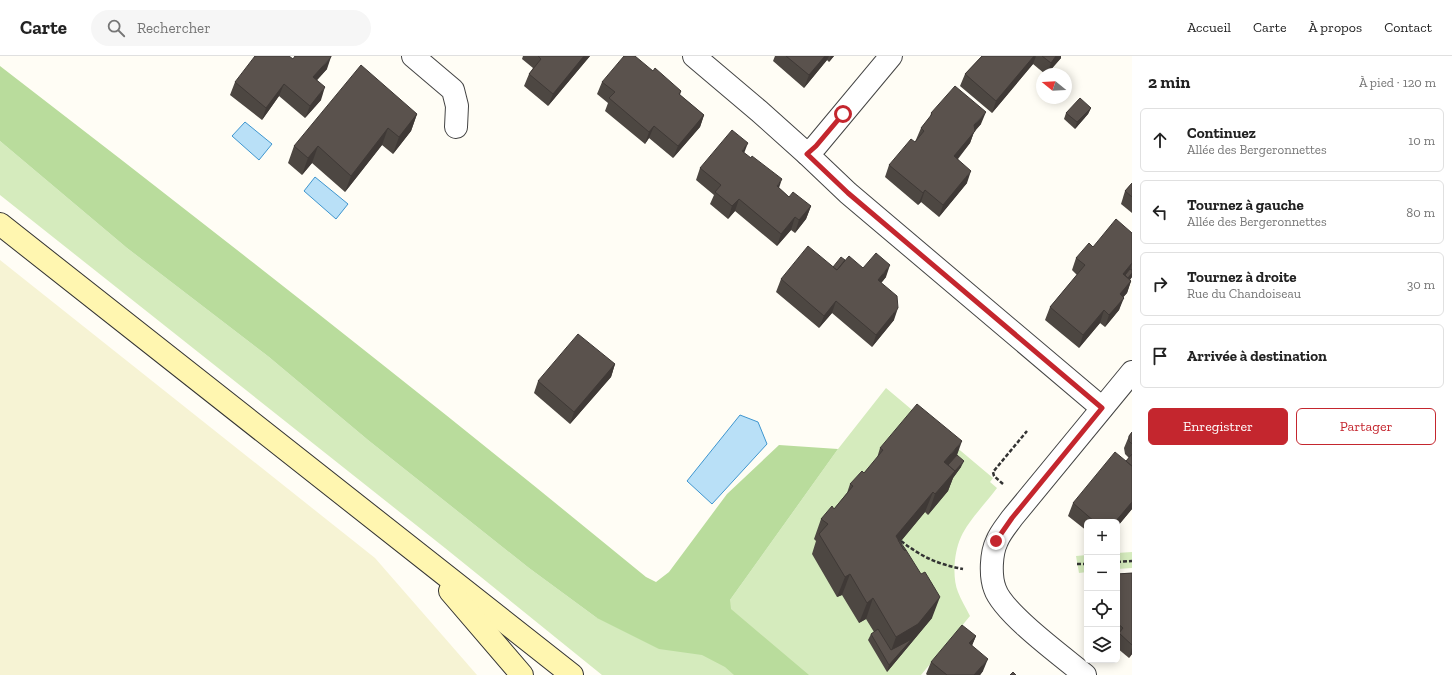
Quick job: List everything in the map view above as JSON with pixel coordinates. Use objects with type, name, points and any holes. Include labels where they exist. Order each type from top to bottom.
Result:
[{"type":"main road","points":[[0,224],[572,675]]},
{"type":"main road","points":[[418,554],[522,675]]},
{"type":"street","points":[[413,56],[453,90],[457,106],[456,127]]},
{"type":"street","points":[[694,56],[760,111],[848,193],[1102,408]]},
{"type":"street","points":[[807,154],[816,146],[891,56]]},
{"type":"street","points":[[1084,675],[1025,625],[1004,604],[995,589],[992,574],[993,558],[996,541],[1012,518],[1132,372]]},
{"type":"path","points":[[1005,486],[994,476],[993,472],[1028,431]]},
{"type":"path","points":[[901,541],[934,562],[968,570]]},
{"type":"path","points":[[1120,562],[1132,561]]},
{"type":"path","points":[[1076,564],[1084,564]]},
{"type":"shaded area","points":[[0,260],[375,558],[477,675],[0,675]]},
{"type":"green space","points":[[0,66],[325,319],[646,577],[656,582],[669,572],[727,494],[779,445],[838,449],[730,600],[731,609],[809,675],[734,675],[725,667],[702,655],[659,649],[597,618],[529,568],[368,440],[269,357],[127,248],[0,141]]},
{"type":"green space","points":[[0,141],[127,248],[269,357],[368,440],[529,568],[597,618],[730,600],[838,449],[886,388],[993,478],[990,482],[997,488],[964,531],[955,557],[954,572],[956,586],[970,616],[921,675],[602,675],[445,548],[0,195]]},
{"type":"green space","points":[[1132,552],[1132,568],[1120,569],[1120,553]]},
{"type":"green space","points":[[1084,555],[1084,572],[1079,573],[1076,556]]},
{"type":"water","points":[[245,122],[272,144],[259,160],[232,136]]},
{"type":"water","points":[[315,177],[348,204],[336,219],[304,191]]},
{"type":"water","points":[[740,415],[758,422],[767,444],[712,504],[687,481]]},
{"type":"building","points":[[255,56],[289,56],[293,59],[295,56],[331,56],[313,77],[325,87],[310,106],[284,84],[266,108],[235,82]]},
{"type":"building","points":[[538,56],[584,56],[553,94],[529,74],[541,59]]},
{"type":"building","points":[[624,56],[635,56],[653,71],[655,68],[681,91],[679,94],[704,115],[678,146],[654,126],[649,132],[609,98],[615,92],[602,82]]},
{"type":"building","points":[[786,56],[825,56],[809,75]]},
{"type":"building","points":[[982,56],[1034,56],[996,101],[965,74]]},
{"type":"building","points":[[1042,56],[1056,56],[1051,63]]},
{"type":"building","points":[[361,65],[417,114],[399,137],[388,128],[351,176],[318,146],[308,158],[294,146]]},
{"type":"building","points":[[955,86],[986,112],[974,125],[975,131],[954,156],[971,171],[943,205],[925,190],[923,193],[889,165],[911,139],[915,142],[924,131],[921,128],[932,114],[931,113]]},
{"type":"building","points":[[1080,98],[1091,108],[1077,122],[1066,113]]},
{"type":"building","points":[[732,130],[748,143],[742,151],[751,158],[752,156],[782,179],[777,186],[789,197],[793,192],[811,206],[799,220],[795,217],[781,234],[739,199],[732,206],[715,192],[721,185],[700,168]]},
{"type":"building","points":[[1132,183],[1132,197],[1125,191]]},
{"type":"building","points":[[1116,219],[1132,233],[1132,263],[1123,274],[1131,281],[1120,294],[1124,298],[1109,315],[1104,310],[1083,335],[1050,307],[1085,265],[1076,258],[1089,243],[1093,247]]},
{"type":"building","points":[[808,246],[837,270],[849,256],[863,268],[876,253],[890,265],[878,280],[897,296],[898,308],[876,335],[836,301],[824,316],[781,279]]},
{"type":"building","points":[[841,257],[845,260],[837,270],[833,267]]},
{"type":"building","points":[[1130,269],[1132,270],[1132,273],[1128,278],[1125,275]]},
{"type":"building","points":[[578,334],[615,364],[574,412],[538,381]]},
{"type":"building","points":[[917,404],[962,441],[944,462],[955,471],[935,494],[933,492],[896,536],[921,574],[925,572],[940,597],[918,624],[896,637],[873,598],[867,603],[850,574],[845,577],[819,534],[828,524],[821,519],[832,506],[834,509],[853,486],[850,484],[862,471],[864,473],[883,450],[880,448]]},
{"type":"building","points":[[1132,432],[1132,444],[1129,441],[1129,436]]},
{"type":"building","points":[[1115,452],[1132,466],[1132,502],[1118,519],[1092,519],[1073,503]]},
{"type":"building","points":[[1132,454],[1132,466],[1126,461]]},
{"type":"building","points":[[957,455],[964,461],[955,471],[948,465]]},
{"type":"building","points":[[899,540],[906,550],[904,550]]},
{"type":"building","points":[[1132,573],[1132,645],[1120,634],[1123,628],[1120,626],[1120,574]]},
{"type":"building","points":[[962,625],[976,636],[969,643],[988,659],[974,675],[947,675],[931,662]]},
{"type":"building","points":[[878,629],[891,650],[912,639],[889,665],[871,634]]},
{"type":"route","points":[[843,114],[816,146],[807,154],[848,193],[1102,408],[1012,518],[996,541]]}]
